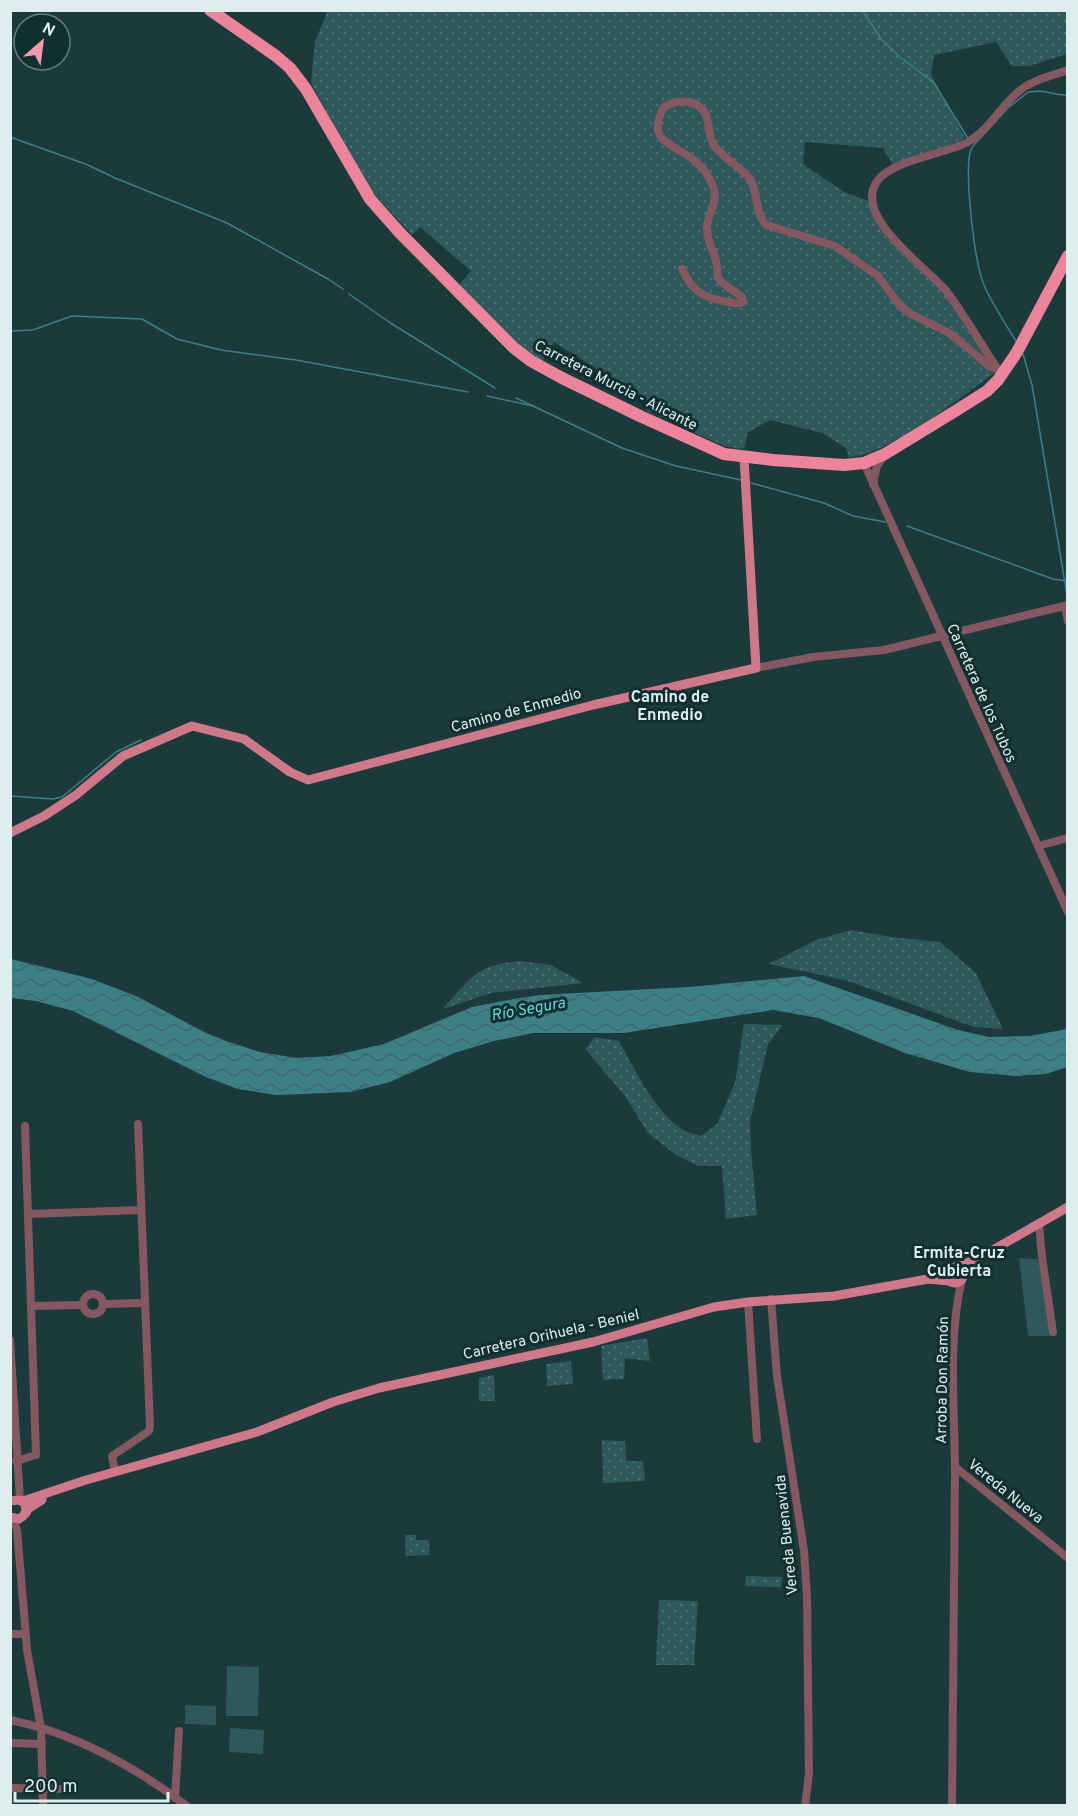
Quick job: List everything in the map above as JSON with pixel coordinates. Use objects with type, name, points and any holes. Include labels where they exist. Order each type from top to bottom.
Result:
[{"type":"highway","name":"Carretera Murcia - Alicante","points":[[210,10],[276,56],[300,79],[370,198],[424,258],[514,348],[545,369],[710,448],[744,457],[844,465],[864,463],[885,454],[978,397],[1017,352],[1068,256]]},
{"type":"main road","points":[[744,457],[756,668]]},
{"type":"main road","name":"Camino de Enmedio","points":[[10,833],[44,816],[76,795],[123,756],[192,726],[244,739],[290,772],[309,780],[593,705],[756,668]]},
{"type":"main road","name":"Carretera Orihuela - Beniel","points":[[18,1501],[115,1471],[257,1432],[333,1402],[379,1388],[593,1342],[714,1307],[771,1299],[834,1296],[955,1276],[978,1259],[1068,1207]]},
{"type":"main road","name":"Carretera Orihuela - Beniel","points":[[18,1517],[34,1504],[53,1495],[224,1441]]},
{"type":"main road","points":[[18,1501],[26,1507],[18,1517]]},
{"type":"street","points":[[1000,373],[947,293],[934,277],[890,237],[872,203],[872,194],[878,180],[896,167],[968,142],[990,124],[1017,92],[1029,84],[1068,70]]},
{"type":"street","points":[[682,269],[702,295],[738,304],[743,302],[742,297],[721,282],[717,276],[716,257],[707,227],[715,195],[710,180],[694,160],[672,148],[663,140],[659,132],[658,124],[664,107],[678,101],[688,101],[704,111],[713,144],[750,179],[758,212],[766,225],[835,246],[878,276],[905,310],[951,334],[1000,373]]},
{"type":"street","points":[[873,486],[877,466],[885,454]]},
{"type":"street","name":"Carretera de los Tubos","points":[[864,463],[1068,912]]},
{"type":"street","name":"Carretera de los Tubos","points":[[844,465],[859,471],[873,486]]},
{"type":"street","points":[[1066,605],[1068,621]]},
{"type":"street","name":"Camino de Enmedio","points":[[756,668],[813,657],[871,653],[1066,605]]},
{"type":"street","points":[[1038,846],[1068,838]]},
{"type":"street","points":[[115,1471],[112,1456],[149,1431],[138,1124]]},
{"type":"street","points":[[16,1461],[36,1455],[25,1126]]},
{"type":"street","points":[[28,1214],[141,1210]]},
{"type":"street","points":[[1040,1223],[1042,1257],[1053,1332]]},
{"type":"street","name":"Arroba Don Ramón","points":[[952,1806],[955,1467],[953,1373],[958,1295],[955,1276]]},
{"type":"street","points":[[82,1305],[86,1296],[92,1294],[98,1296],[103,1304]]},
{"type":"street","name":"Vereda Buenavida","points":[[771,1299],[777,1376],[804,1551],[807,1597],[809,1774],[805,1806]]},
{"type":"street","points":[[748,1302],[757,1439]]},
{"type":"street","points":[[103,1304],[144,1303]]},
{"type":"street","points":[[82,1305],[88,1313],[95,1314],[103,1304]]},
{"type":"street","points":[[31,1306],[82,1305]]},
{"type":"street","points":[[10,1340],[18,1501]]},
{"type":"street","name":"Vereda Nueva","points":[[955,1467],[1068,1558]]},
{"type":"street","points":[[18,1517],[25,1634],[41,1728],[43,1806]]},
{"type":"street","points":[[10,1595],[21,1594]]},
{"type":"street","points":[[10,1634],[25,1634]]},
{"type":"street","points":[[10,1720],[41,1728],[107,1756],[143,1775],[187,1806]]},
{"type":"street","points":[[175,1798],[179,1731]]},
{"type":"street","points":[[10,1743],[42,1744]]},
{"type":"street","points":[[10,1788],[64,1789]]},
{"type":"shaded area","points":[[328,11],[1067,11],[1067,54],[1029,66],[1012,66],[996,42],[934,55],[931,75],[965,138],[940,150],[893,165],[883,148],[805,142],[803,164],[844,192],[869,201],[887,238],[940,287],[996,372],[903,436],[864,455],[849,457],[846,448],[822,433],[770,420],[748,432],[744,449],[724,446],[645,410],[647,400],[554,342],[542,362],[527,353],[459,285],[471,271],[420,227],[412,235],[362,180],[311,83],[315,41]]},
{"type":"shaded area","points":[[851,930],[940,942],[976,973],[1003,1029],[974,1027],[848,981],[769,964],[816,940]]},
{"type":"shaded area","points":[[520,961],[551,965],[583,983],[491,993],[443,1009],[468,981],[483,970]]},
{"type":"shaded area","points":[[744,1024],[783,1025],[768,1044],[750,1121],[757,1215],[726,1219],[722,1166],[698,1166],[676,1155],[648,1133],[625,1096],[585,1049],[595,1037],[619,1041],[663,1113],[683,1130],[701,1136],[717,1124],[735,1083]]},
{"type":"shaded area","points":[[1019,1258],[1038,1259],[1052,1336],[1028,1336]]},
{"type":"shaded area","points":[[647,1338],[650,1361],[625,1358],[624,1379],[603,1380],[601,1346]]},
{"type":"shaded area","points":[[571,1361],[573,1384],[547,1386],[546,1364]]},
{"type":"shaded area","points":[[494,1375],[495,1401],[479,1401],[479,1378]]},
{"type":"shaded area","points":[[602,1440],[625,1441],[626,1461],[643,1461],[645,1481],[603,1483]]},
{"type":"shaded area","points":[[405,1535],[416,1535],[416,1540],[429,1540],[430,1555],[406,1556]]},
{"type":"shaded area","points":[[746,1576],[782,1577],[781,1587],[745,1586]]},
{"type":"shaded area","points":[[659,1600],[698,1601],[694,1665],[656,1665]]},
{"type":"shaded area","points":[[227,1666],[259,1667],[258,1716],[226,1716]]},
{"type":"shaded area","points":[[185,1705],[216,1706],[216,1725],[185,1724]]},
{"type":"shaded area","points":[[230,1728],[264,1730],[263,1754],[229,1752]]},
{"type":"water","name":"Río Segura","points":[[11,959],[92,979],[138,997],[206,1033],[229,1042],[260,1052],[296,1058],[331,1056],[384,1044],[472,1007],[514,999],[540,995],[689,987],[804,976],[958,1030],[989,1037],[1030,1036],[1067,1029],[1067,1067],[1046,1074],[1016,1076],[970,1072],[905,1053],[819,1018],[773,1010],[624,1033],[533,1033],[494,1041],[454,1053],[390,1082],[350,1092],[276,1095],[238,1089],[206,1077],[73,1011],[36,1001],[11,998]]},
{"type":"waterway","points":[[862,10],[881,39],[934,83],[967,137]]},
{"type":"waterway","points":[[1016,341],[991,299],[980,273],[970,199],[970,152],[1008,108],[1028,92],[1040,91],[1068,96]]},
{"type":"waterway","points":[[10,137],[88,165],[227,223],[343,289]]},
{"type":"waterway","points":[[349,294],[389,322],[495,388]]},
{"type":"waterway","points":[[10,331],[33,330],[72,316],[142,319],[177,339],[221,350],[296,360],[468,392]]},
{"type":"waterway","points":[[1023,354],[1032,385],[1067,595]]},
{"type":"waterway","points":[[487,396],[533,406]]},
{"type":"waterway","points":[[516,398],[622,448],[676,466],[741,480]]},
{"type":"waterway","points":[[751,483],[824,503],[853,516],[885,522]]},
{"type":"waterway","points":[[907,526],[1053,579],[1068,581]]},
{"type":"waterway","points":[[10,796],[53,799],[62,797],[116,752],[141,740]]},
{"type":"district","name":"Camino de Enmedio","points":[[670,705]]},
{"type":"district","name":"Ermita-Cruz Cubierta","points":[[959,1261]]}]
